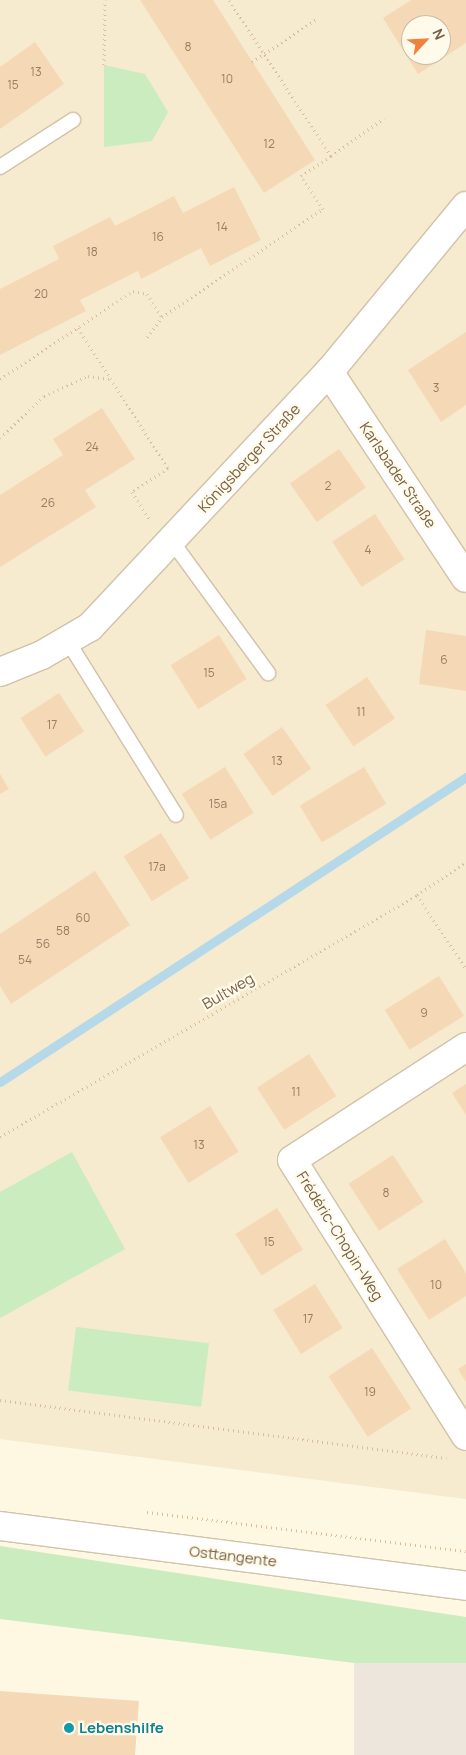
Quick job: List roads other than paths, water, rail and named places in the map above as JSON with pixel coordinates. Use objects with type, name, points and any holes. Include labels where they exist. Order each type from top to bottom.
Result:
[{"type":"street","name":"Königsberger Straße","points":[[0,672],[42,655],[90,627],[330,372],[466,206]]},
{"type":"street","name":"Karlsbader Straße","points":[[330,372],[466,578]]},
{"type":"street","name":"Frédéric-Chopin-Weg","points":[[461,1447],[292,1160],[466,1047]]},
{"type":"street","name":"Osttangente","points":[[0,1526],[466,1586]]},
{"type":"lane","points":[[0,166],[73,120]]},
{"type":"lane","points":[[169,543],[268,673]]},
{"type":"lane","points":[[67,640],[176,815]]},
{"type":"waterway","points":[[0,1082],[466,777]]},
{"type":"place","name":"Lebenshilfe","points":[[69,1728]]}]
